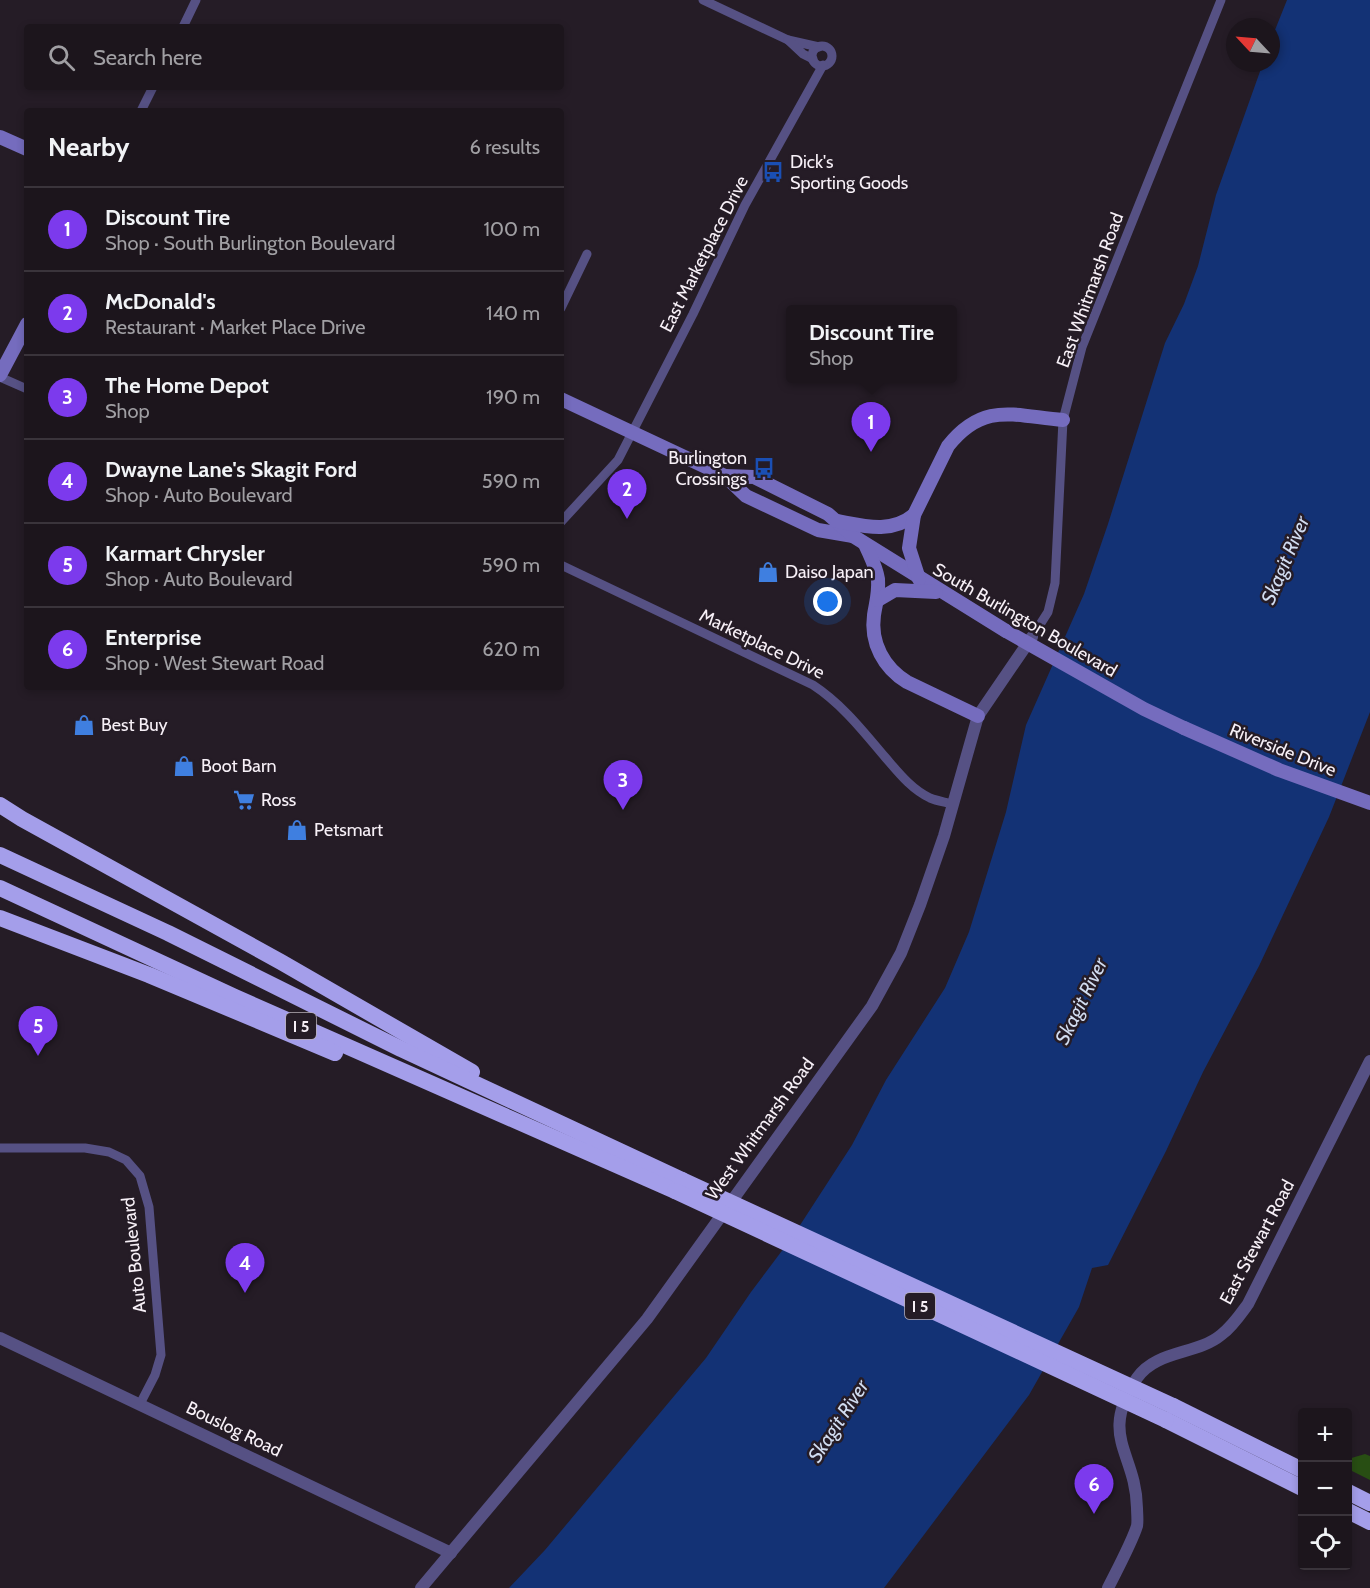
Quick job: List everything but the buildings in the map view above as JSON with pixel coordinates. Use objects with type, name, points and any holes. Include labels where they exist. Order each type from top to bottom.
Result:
[{"type":"highway","points":[[0,805],[429,1046],[537,1112]]},
{"type":"highway","name":"I 5","points":[[0,855],[168,933],[401,1049],[537,1112],[678,1186],[1169,1413],[1298,1468]]},
{"type":"highway","name":"I 5","points":[[0,888],[236,997],[604,1160],[678,1186]]},
{"type":"highway","points":[[0,918],[149,975],[389,1076],[604,1160]]},
{"type":"highway","name":"I 5","points":[[1169,1413],[1298,1486]]},
{"type":"highway","points":[[1352,1494],[1370,1503]]},
{"type":"highway","points":[[1352,1513],[1370,1522]]},
{"type":"main road","points":[[0,137],[24,148]]},
{"type":"main road","points":[[0,376],[24,330]]},
{"type":"main road","name":"South Burlington Boulevard","points":[[564,400],[725,476],[746,496],[797,521],[818,530],[858,539]]},
{"type":"main road","points":[[919,579],[909,548],[914,515],[948,446],[974,421],[987,417],[1015,414],[1063,420]]},
{"type":"main road","name":"South Burlington Boulevard","points":[[725,476],[754,477],[828,514],[858,539],[919,579],[1144,709],[1184,728]]},
{"type":"main road","points":[[835,520],[868,526],[896,526],[914,515]]},
{"type":"main road","points":[[858,539],[875,565],[878,600],[874,614],[875,638],[879,653],[887,667],[906,682],[978,716]]},
{"type":"main road","points":[[878,600],[895,590],[941,592]]},
{"type":"main road","name":"Riverside Drive","points":[[1184,728],[1279,770],[1370,802]]},
{"type":"street","points":[[184,24],[196,0]]},
{"type":"street","points":[[703,0],[788,40],[826,47],[831,53],[831,60],[818,65],[788,40]]},
{"type":"street","name":"East Whitmarsh Road","points":[[1032,637],[1047,612],[1055,583],[1063,420],[1082,347],[1221,0]]},
{"type":"street","points":[[813,60],[813,52],[819,47]]},
{"type":"street","name":"East Marketplace Drive","points":[[807,94],[813,60]]},
{"type":"street","name":"East Marketplace Drive","points":[[564,519],[618,460],[745,205],[823,65]]},
{"type":"street","points":[[142,108],[152,90]]},
{"type":"street","points":[[564,302],[587,254]]},
{"type":"street","points":[[0,376],[24,388]]},
{"type":"street","name":"Marketplace Drive","points":[[564,567],[813,685],[829,695],[845,711],[916,789],[930,798],[952,804]]},
{"type":"street","name":"West Whitmarsh Road","points":[[422,1588],[647,1319],[872,1006],[901,953],[920,905],[944,836],[978,716],[1032,637]]},
{"type":"street","name":"East Stewart Road","points":[[1108,1588],[1137,1525],[1137,1495],[1121,1445],[1118,1425],[1129,1393],[1138,1376],[1149,1365],[1221,1336],[1248,1304],[1370,1061]]},
{"type":"street","name":"Auto Boulevard","points":[[0,1148],[85,1148],[109,1152],[126,1160],[140,1176],[149,1207],[161,1355],[155,1375],[140,1404]]},
{"type":"street","name":"Bouslog Road","points":[[0,1338],[451,1554]]},
{"type":"green space","points":[[1365,1454],[1370,1456],[1370,1480],[1352,1471],[1352,1458]]},
{"type":"water","name":"Skagit River","points":[[1287,0],[1370,0],[1370,712],[1329,817],[1259,966],[1203,1072],[1108,1265],[1092,1268],[1079,1307],[1029,1395],[884,1588],[509,1588],[545,1550],[706,1358],[793,1236],[852,1145],[886,1080],[945,988],[969,932],[1006,812],[1026,725],[1084,594],[1165,343],[1184,304],[1198,266],[1216,195],[1260,72],[1280,72],[1280,18]]},
{"type":"place","name":"Dick's Sporting Goods","points":[[773,172]]},
{"type":"place","name":"Discount Tire","points":[[871,452]]},
{"type":"place","name":"Burlington Crossings","points":[[764,468]]},
{"type":"place","name":"McDonald's","points":[[627,519]]},
{"type":"place","name":"Daiso Japan","points":[[768,572]]},
{"type":"place","name":"Best Buy","points":[[84,725]]},
{"type":"place","name":"Boot Barn","points":[[184,766]]},
{"type":"place","name":"Ross","points":[[244,800]]},
{"type":"place","name":"The Home Depot","points":[[623,810]]},
{"type":"place","name":"Petsmart","points":[[297,830]]},
{"type":"place","name":"Karmart Chrysler","points":[[38,1056]]},
{"type":"place","name":"Dwayne Lane's Skagit Ford","points":[[245,1293]]},
{"type":"place","name":"Enterprise","points":[[1094,1514]]}]
